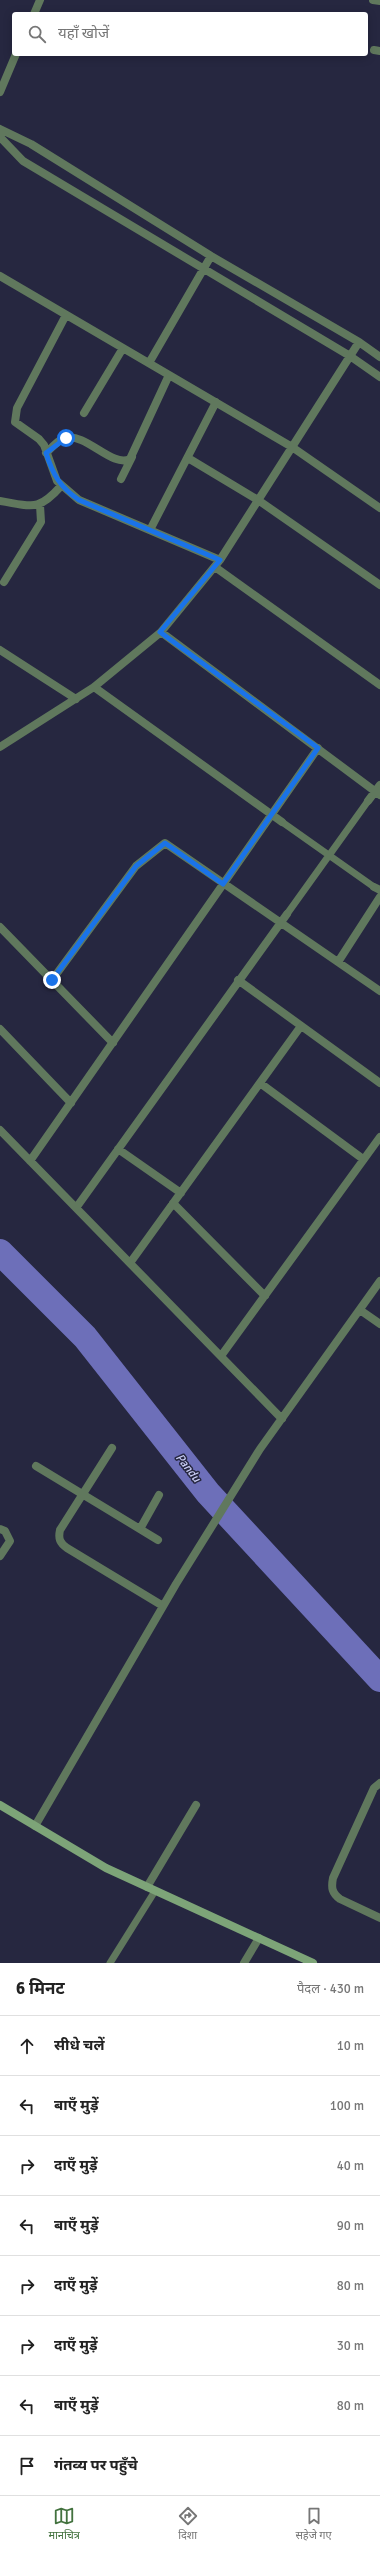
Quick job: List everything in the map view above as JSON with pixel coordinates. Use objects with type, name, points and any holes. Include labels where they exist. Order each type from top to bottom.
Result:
[{"type":"street","points":[[35,12],[40,0]]},
{"type":"street","points":[[373,0],[380,2]]},
{"type":"street","points":[[0,92],[15,56]]},
{"type":"street","points":[[0,129],[31,144],[211,256],[359,342],[380,357]]},
{"type":"street","points":[[0,137],[23,161],[350,356],[380,378]]},
{"type":"street","points":[[149,363],[211,256]]},
{"type":"street","points":[[0,276],[292,447],[380,508]]},
{"type":"street","points":[[66,315],[14,416],[18,426],[39,439],[46,453],[52,472],[61,486],[79,500],[220,560]]},
{"type":"street","points":[[0,747],[94,687],[160,632],[220,560],[359,342]]},
{"type":"street","points":[[84,413],[122,348]]},
{"type":"street","points":[[121,479],[169,375]]},
{"type":"street","points":[[150,530],[216,402]]},
{"type":"street","points":[[46,453],[60,440],[72,438],[120,461],[125,461],[133,455]]},
{"type":"street","points":[[188,458],[258,500],[380,585]]},
{"type":"street","points":[[0,501],[40,505],[48,501],[61,486]]},
{"type":"street","points":[[4,582],[41,522],[40,505]]},
{"type":"street","points":[[215,567],[380,685]]},
{"type":"street","points":[[160,632],[318,748],[378,790],[368,801]]},
{"type":"street","points":[[0,650],[76,699]]},
{"type":"street","points":[[94,687],[282,822]]},
{"type":"street","points":[[30,1161],[318,748]]},
{"type":"street","points":[[52,980],[136,866],[165,843],[279,923],[380,991]]},
{"type":"street","points":[[338,962],[380,897]]},
{"type":"street","points":[[76,1208],[238,980],[287,914]]},
{"type":"street","points":[[0,927],[113,1043]]},
{"type":"street","points":[[238,980],[380,1083]]},
{"type":"street","points":[[130,1263],[301,1026]]},
{"type":"street","points":[[0,1030],[71,1103]]},
{"type":"street","points":[[260,1083],[364,1159]]},
{"type":"street","points":[[0,1130],[282,1419]]},
{"type":"street","points":[[221,1356],[380,1137]]},
{"type":"street","points":[[118,1149],[181,1192]]},
{"type":"street","points":[[173,1203],[265,1296]]},
{"type":"street","points":[[35,1826],[176,1584],[260,1449],[380,1281]]},
{"type":"street","points":[[360,1310],[380,1324]]},
{"type":"street","points":[[112,1448],[60,1530],[59,1537],[61,1544],[163,1606]]},
{"type":"street","points":[[36,1466],[158,1540]]},
{"type":"street","points":[[140,1529],[159,1495]]},
{"type":"street","points":[[0,1529],[5,1531],[10,1541],[0,1556]]},
{"type":"street","points":[[380,1783],[374,1788],[333,1878],[331,1887],[334,1895],[340,1899],[380,1918]]},
{"type":"street","points":[[0,1805],[106,1868],[313,1963]]},
{"type":"street","points":[[147,1886],[196,1805]]},
{"type":"street","points":[[244,1963],[259,1938]]},
{"type":"lane","points":[[287,914],[368,801]]},
{"type":"lane","points":[[282,822],[377,888]]},
{"type":"lane","points":[[110,1963],[155,1891]]},
{"type":"waterway","name":"Pandu","points":[[0,1252],[85,1337],[208,1493],[380,1679]]},
{"type":"route","points":[[52,980],[136,866],[165,843],[223,884],[318,748],[160,632],[220,560],[79,500],[68,493],[57,481],[52,472],[46,453],[60,440],[66,438]]}]
